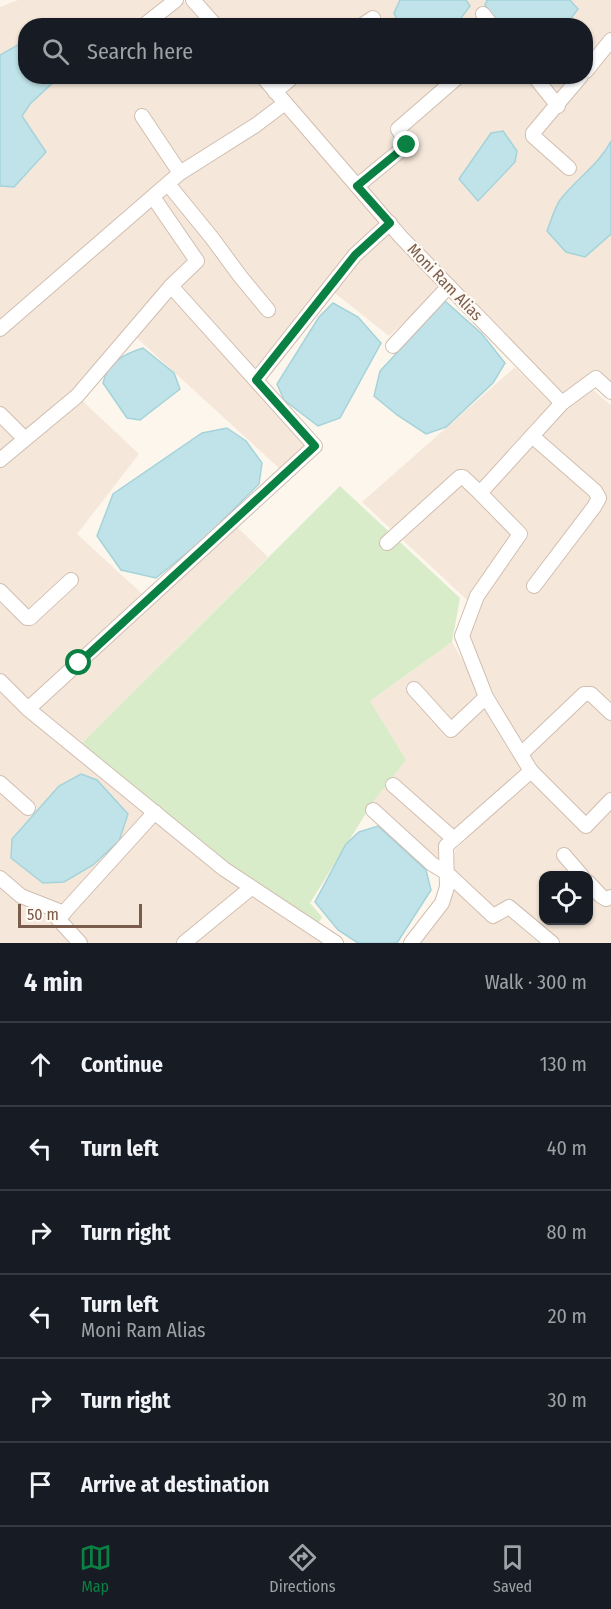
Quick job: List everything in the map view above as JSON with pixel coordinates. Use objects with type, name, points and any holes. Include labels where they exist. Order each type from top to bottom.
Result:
[{"type":"street","points":[[153,18],[176,0]]},
{"type":"street","points":[[193,0],[209,18]]},
{"type":"street","points":[[483,14],[486,18]]},
{"type":"street","points":[[593,61],[611,40]]},
{"type":"street","name":"Moni Ram Alias","points":[[269,84],[390,223],[562,403]]},
{"type":"street","points":[[0,329],[180,173],[256,125],[289,84]]},
{"type":"street","points":[[357,186],[407,145],[398,129],[450,84]]},
{"type":"street","points":[[540,84],[558,106]]},
{"type":"street","points":[[569,168],[533,136],[534,130],[558,106],[575,84]]},
{"type":"street","points":[[142,116],[180,173]]},
{"type":"street","points":[[168,184],[268,310]]},
{"type":"street","points":[[0,460],[77,396],[171,286],[197,261],[153,197]]},
{"type":"street","points":[[256,380],[355,255],[390,223]]},
{"type":"street","points":[[28,709],[315,446],[171,286]]},
{"type":"street","points":[[393,346],[449,286]]},
{"type":"street","points":[[480,493],[562,403],[596,378],[611,392]]},
{"type":"street","points":[[0,414],[25,439]]},
{"type":"street","points":[[532,436],[595,491],[598,498],[594,507],[534,586]]},
{"type":"street","points":[[387,543],[460,477],[463,477],[480,493],[520,534],[477,596],[462,636],[486,697],[531,771],[586,826],[611,801]]},
{"type":"street","points":[[0,591],[27,618],[30,618],[71,580]]},
{"type":"street","points":[[1,683],[28,709],[224,869],[336,943]]},
{"type":"street","points":[[414,690],[452,730],[486,697]]},
{"type":"street","points":[[521,754],[584,694],[591,694],[611,713]]},
{"type":"street","points":[[411,943],[442,903],[447,887],[446,846],[531,771]]},
{"type":"street","points":[[0,783],[28,808]]},
{"type":"street","points":[[393,785],[454,839]]},
{"type":"street","points":[[373,810],[493,916],[509,908],[552,943]]},
{"type":"street","points":[[80,943],[58,919],[155,812]]},
{"type":"street","points":[[564,855],[578,871]]},
{"type":"street","points":[[0,878],[21,896],[64,913]]},
{"type":"street","points":[[593,887],[606,899],[611,897]]},
{"type":"street","points":[[184,943],[251,888]]},
{"type":"shaded area","points":[[18,0],[182,0],[199,18],[18,18],[18,84],[258,84],[367,207],[442,287],[389,336],[326,286],[247,379],[309,447],[281,470],[127,329],[73,392],[139,454],[77,534],[151,602],[180,580],[235,525],[268,557],[80,745],[27,700],[0,673],[0,7]]},
{"type":"shaded area","points":[[198,0],[611,0],[611,387],[594,372],[562,395],[426,252],[274,84],[593,84],[593,18],[215,18]]},
{"type":"shaded area","points":[[515,367],[554,406],[472,492],[512,537],[468,601],[362,502]]},
{"type":"shaded area","points":[[593,390],[611,405],[611,943],[557,943],[509,901],[494,907],[451,871],[455,850],[538,770],[494,694],[469,638],[480,602],[527,535],[488,494],[567,406]]},
{"type":"shaded area","points":[[452,642],[524,771],[438,844],[439,860],[373,802],[405,760],[370,701]]},
{"type":"shaded area","points":[[0,692],[235,885],[322,943],[0,943]]},
{"type":"shaded area","points":[[452,888],[494,923],[507,915],[539,943],[419,943],[445,912]]},
{"type":"green space","points":[[340,486],[460,598],[452,642],[370,701],[406,760],[373,802],[310,903],[322,917],[317,925],[228,868],[80,745]]},
{"type":"water","points":[[400,0],[466,0],[470,6],[461,18],[396,18],[394,13]]},
{"type":"water","points":[[487,0],[570,0],[578,9],[571,18],[494,18],[485,5]]},
{"type":"water","points":[[18,45],[18,84],[51,84],[30,104],[22,116],[46,152],[14,187],[0,186],[0,55]]},
{"type":"water","points":[[503,131],[517,151],[515,162],[478,201],[459,179],[491,133]]},
{"type":"water","points":[[611,141],[611,234],[585,257],[566,252],[547,231],[554,211],[566,192],[594,165]]},
{"type":"water","points":[[445,301],[482,334],[505,363],[493,383],[446,427],[426,434],[374,396],[380,371]]},
{"type":"water","points":[[333,303],[358,317],[381,343],[340,418],[318,426],[284,400],[277,384],[319,317]]},
{"type":"water","points":[[143,348],[174,373],[180,389],[140,420],[127,418],[103,383],[108,370],[117,360]]},
{"type":"water","points":[[227,428],[246,441],[262,463],[259,484],[205,538],[156,578],[121,570],[97,536],[113,494],[202,433]]},
{"type":"water","points":[[81,774],[97,780],[128,814],[119,841],[93,865],[64,882],[43,883],[11,858],[12,839],[59,786]]},
{"type":"water","points":[[378,826],[426,870],[431,890],[397,943],[358,943],[338,930],[315,902],[346,844],[359,832]]},
{"type":"route","points":[[79,663],[315,446],[256,380],[355,255],[390,223],[357,186],[407,145]]}]
